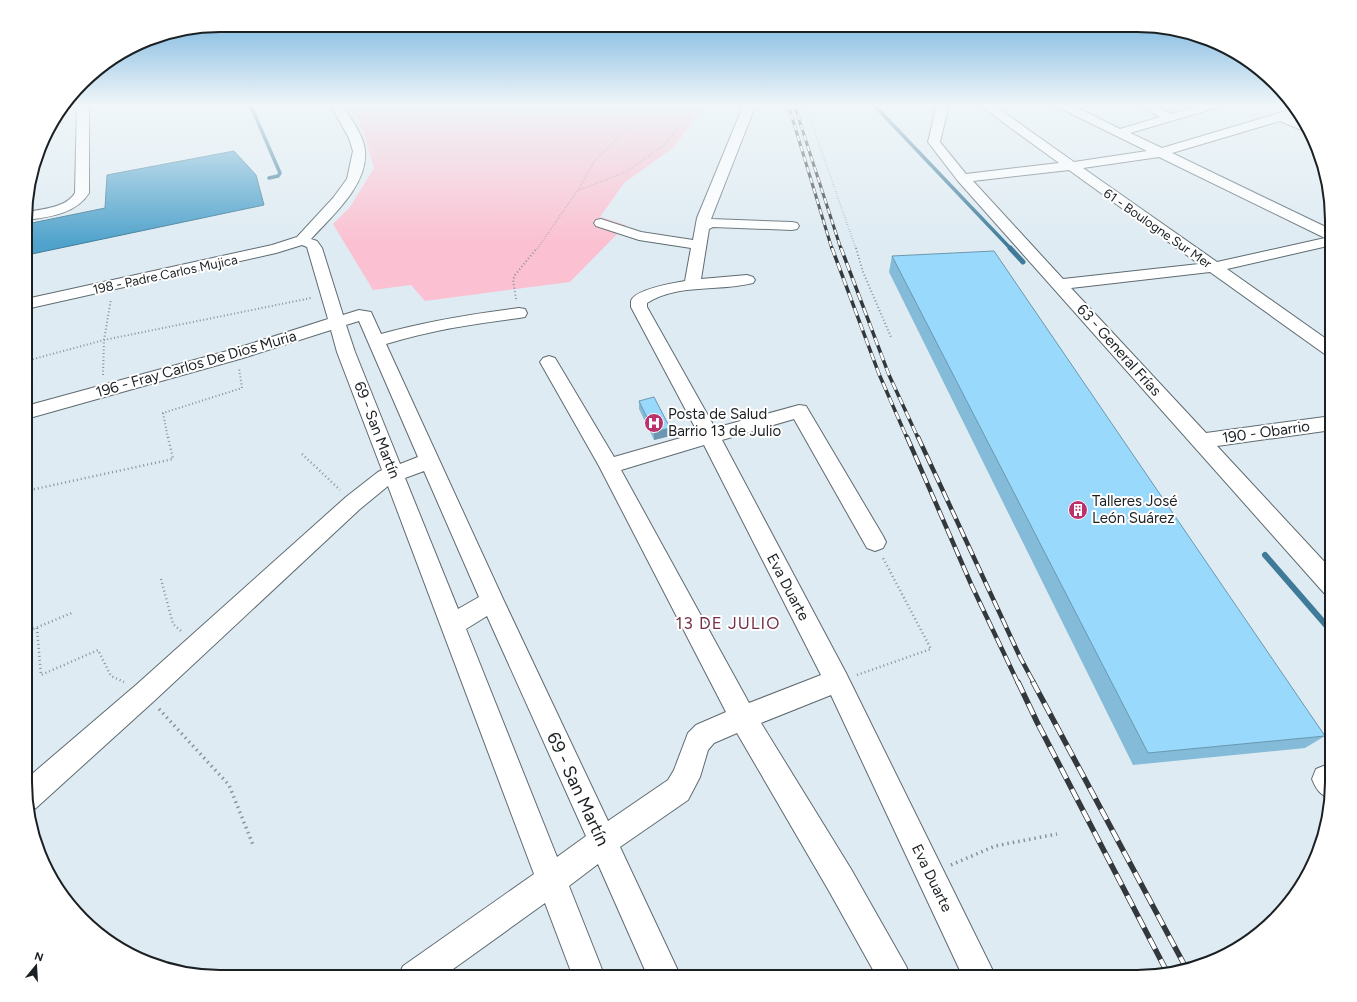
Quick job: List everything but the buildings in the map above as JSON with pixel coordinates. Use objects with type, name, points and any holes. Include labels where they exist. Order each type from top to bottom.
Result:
[{"type":"street","points":[[32,215],[58,210],[72,204],[80,198],[82,192],[82,151]]},
{"type":"street","points":[[302,240],[338,201],[354,179],[358,169],[359,151]]},
{"type":"street","points":[[692,286],[704,218],[731,151]]},
{"type":"street","name":"63 - General Frías","points":[[941,151],[963,178],[1325,578]]},
{"type":"street","name":"61 - Boulogne Sur Mer","points":[[1050,151],[1325,346]]},
{"type":"street","points":[[1155,151],[1325,233]]},
{"type":"street","points":[[963,178],[1071,166],[1168,151]]},
{"type":"street","points":[[601,223],[640,236],[668,242],[699,245]]},
{"type":"street","points":[[703,226],[712,223],[792,226]]},
{"type":"street","name":"198 - Padre Carlos Mujica","points":[[32,303],[276,249],[302,240]]},
{"type":"street","name":"69 - San Martín","points":[[302,240],[312,244],[316,248],[346,352],[586,970]]},
{"type":"street","points":[[1060,284],[1214,267],[1325,243]]},
{"type":"street","name":"Eva Duarte","points":[[747,280],[673,289],[644,298],[639,301],[640,307],[710,437],[837,681],[977,970]]},
{"type":"street","points":[[376,341],[413,330],[450,322],[518,313]]},
{"type":"street","name":"196 - Fray Carlos De Dios Muria","points":[[32,411],[237,354],[338,321],[359,315],[365,316]]},
{"type":"street","name":"69 - San Martín","points":[[365,316],[492,601],[662,970]]},
{"type":"street","points":[[549,362],[609,466],[743,718],[840,880],[890,970]]},
{"type":"street","points":[[609,466],[799,411],[874,542]]},
{"type":"street","name":"190 - Obarrio","points":[[1200,441],[1325,423]]},
{"type":"street","points":[[32,793],[145,694],[197,644],[385,477],[429,461]]},
{"type":"street","points":[[453,624],[492,601]]},
{"type":"street","points":[[424,970],[552,880],[602,842],[678,790],[686,777],[697,742],[705,734],[837,681]]},
{"type":"path","points":[[518,313],[513,280],[515,275],[534,253],[578,190],[598,158],[605,151]]},
{"type":"path","points":[[578,190],[626,172],[656,151]]},
{"type":"path","points":[[822,151],[850,229],[863,272],[891,337]]},
{"type":"path","points":[[102,391],[104,340],[113,285]]},
{"type":"path","points":[[32,359],[104,340],[329,294]]},
{"type":"path","points":[[32,490],[173,459],[163,413],[242,388]]},
{"type":"path","points":[[302,454],[354,503]]},
{"type":"path","points":[[837,681],[931,649],[874,542]]},
{"type":"path","points":[[161,579],[173,624],[197,644]]},
{"type":"path","points":[[32,630],[74,612]]},
{"type":"path","points":[[37,628],[41,675],[98,650],[111,676],[145,694],[229,785],[252,845]]},
{"type":"path","points":[[931,874],[995,846],[1057,834]]},
{"type":"shaded area","points":[[369,151],[669,151],[624,183],[600,217],[626,225],[570,282],[425,301],[411,285],[373,290],[333,224],[350,207],[374,168]]},
{"type":"water","points":[[234,151],[256,175],[264,205],[32,254],[32,223],[105,208],[107,175]]},
{"type":"waterway","points":[[269,178],[278,176],[280,173],[270,151]]},
{"type":"waterway","points":[[918,151],[1011,249]]},
{"type":"waterway","points":[[1010,248],[1023,262]]},
{"type":"waterway","points":[[1265,555],[1325,624]]},
{"type":"railway","points":[[802,151],[832,249]]},
{"type":"railway","points":[[809,151],[841,249]]},
{"type":"railway","points":[[832,248],[879,374],[907,438]]},
{"type":"railway","points":[[841,248],[889,375],[918,438]]},
{"type":"railway","points":[[907,437],[971,584],[1018,683]]},
{"type":"railway","points":[[918,437],[1020,657],[1034,683]]},
{"type":"railway","points":[[1018,682],[1037,722],[1165,968]]},
{"type":"railway","points":[[1033,682],[1184,964]]},
{"type":"place","name":"Posta de Salud Barrio 13 de Julio","points":[[654,423]]},
{"type":"place","name":"Talleres José León Suárez","points":[[1078,510]]},
{"type":"district","name":"13 DE JULIO","points":[[728,623]]}]
